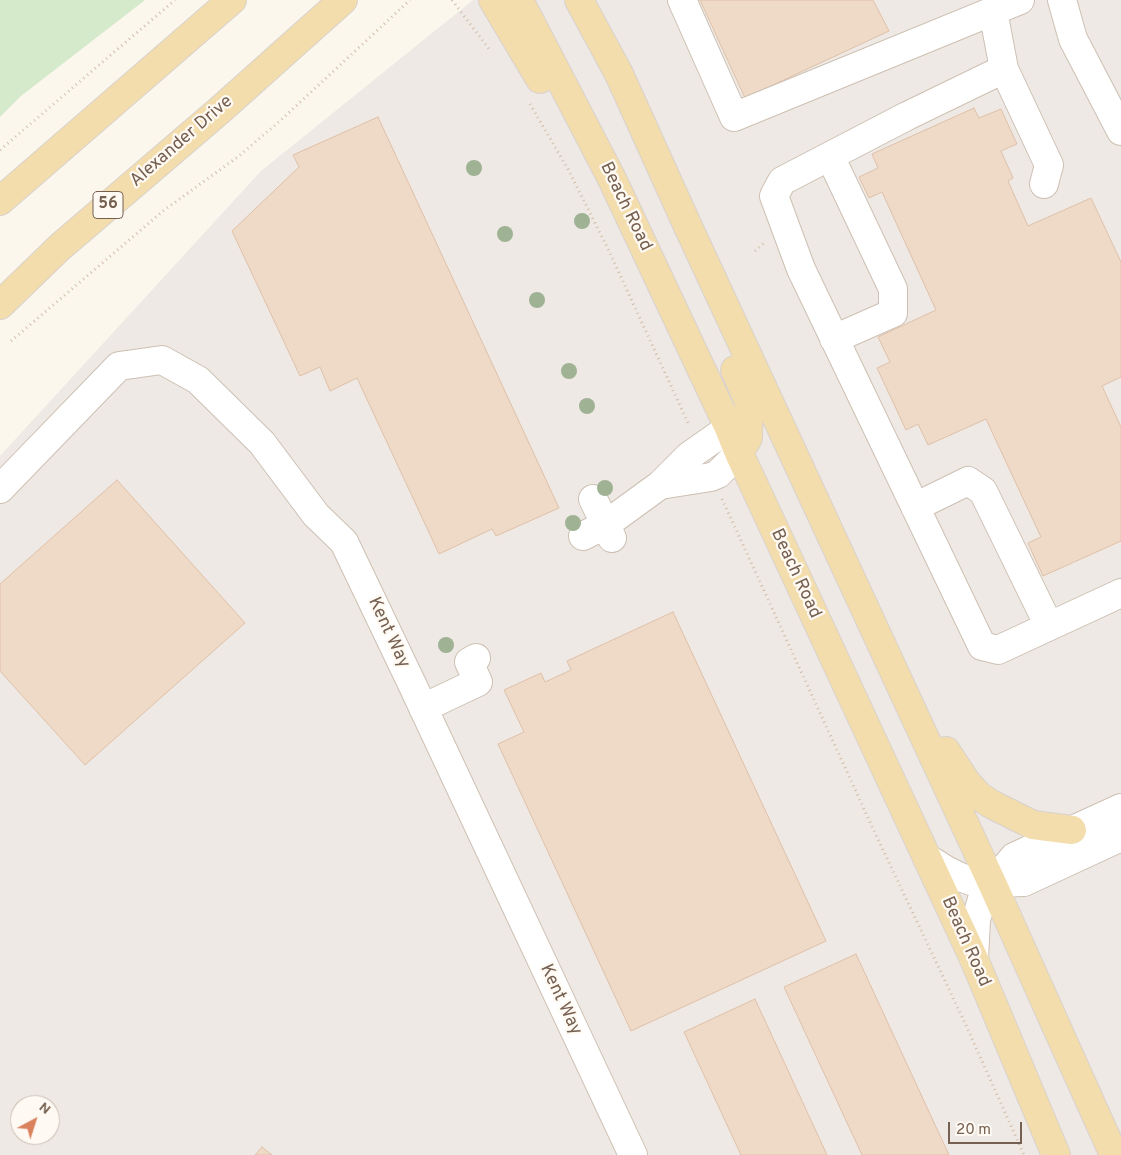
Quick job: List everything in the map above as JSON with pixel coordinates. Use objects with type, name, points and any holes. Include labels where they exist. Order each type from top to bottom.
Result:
[{"type":"main road","points":[[161,61],[217,0]]},
{"type":"main road","points":[[0,201],[232,0]]},
{"type":"main road","name":"Alexander Drive","points":[[0,305],[60,247],[220,110],[343,0]]},
{"type":"main road","points":[[493,0],[569,129],[612,179]]},
{"type":"main road","name":"Beach Road","points":[[519,0],[612,179],[729,428],[974,959],[1056,1155]]},
{"type":"main road","points":[[580,0],[619,74],[724,306],[992,883],[1114,1155]]},
{"type":"main road","points":[[724,306],[718,331],[749,402],[748,438],[739,453]]},
{"type":"main road","points":[[897,677],[967,783],[980,796],[990,804],[1033,825],[1072,830]]},
{"type":"street","points":[[682,0],[734,117],[1020,0]]},
{"type":"street","points":[[1062,0],[1073,39],[1121,131]]},
{"type":"street","points":[[993,11],[1004,69],[1049,165],[1044,184]]},
{"type":"street","points":[[1004,69],[907,116],[782,181],[774,196],[801,269],[982,646],[998,650],[1120,596]]},
{"type":"street","points":[[830,156],[893,289],[893,313],[834,340]]},
{"type":"street","name":"Kent Way","points":[[0,489],[120,366],[162,360],[198,380],[262,443],[316,514],[344,542],[633,1155]]},
{"type":"street","points":[[593,499],[600,533],[660,485],[689,456],[729,428]]},
{"type":"street","points":[[660,485],[715,475],[739,453]]},
{"type":"street","points":[[915,507],[968,481],[983,491],[1049,626]]},
{"type":"street","points":[[423,708],[478,682],[469,662],[476,658]]},
{"type":"street","points":[[974,959],[976,920],[982,900],[992,883],[1014,856],[1121,808]]},
{"type":"street","points":[[927,858],[946,870],[970,880],[992,883],[1024,882],[1121,837]]},
{"type":"path","points":[[0,150],[175,0]]},
{"type":"path","points":[[11,341],[162,211],[239,156],[281,120],[410,0]]},
{"type":"path","points":[[452,0],[493,54]]},
{"type":"path","points":[[527,99],[569,171],[609,251],[699,450]]},
{"type":"path","points":[[755,251],[762,245]]},
{"type":"path","points":[[715,475],[875,834],[1024,1155]]},
{"type":"shaded area","points":[[473,0],[1121,0],[1121,1155],[0,1155],[0,456],[261,171]]},
{"type":"green space","points":[[0,0],[145,0],[21,96],[0,117]]},
{"type":"building","points":[[700,0],[873,0],[889,31],[745,98]]},
{"type":"building","points":[[974,108],[979,118],[1001,109],[1017,144],[1001,151],[1013,178],[1008,181],[1028,226],[1091,198],[1121,262],[1121,377],[1102,386],[1121,427],[1121,541],[1043,576],[1028,543],[1041,537],[986,419],[928,445],[918,424],[906,430],[877,368],[890,362],[878,337],[936,310],[882,192],[869,198],[859,177],[878,168],[872,154]]},
{"type":"building","points":[[378,117],[559,508],[496,536],[492,529],[439,554],[357,378],[330,391],[320,367],[300,376],[232,231],[299,167],[293,155]]},
{"type":"building","points":[[117,480],[245,623],[85,765],[0,671],[0,584]]},
{"type":"building","points":[[673,612],[826,941],[631,1031],[498,744],[524,732],[504,690],[541,673],[545,682],[571,670],[567,661]]},
{"type":"building","points":[[856,954],[949,1155],[862,1155],[784,987]]},
{"type":"building","points":[[755,999],[827,1155],[741,1155],[684,1032]]},
{"type":"building","points":[[262,1147],[272,1155],[255,1155]]}]
